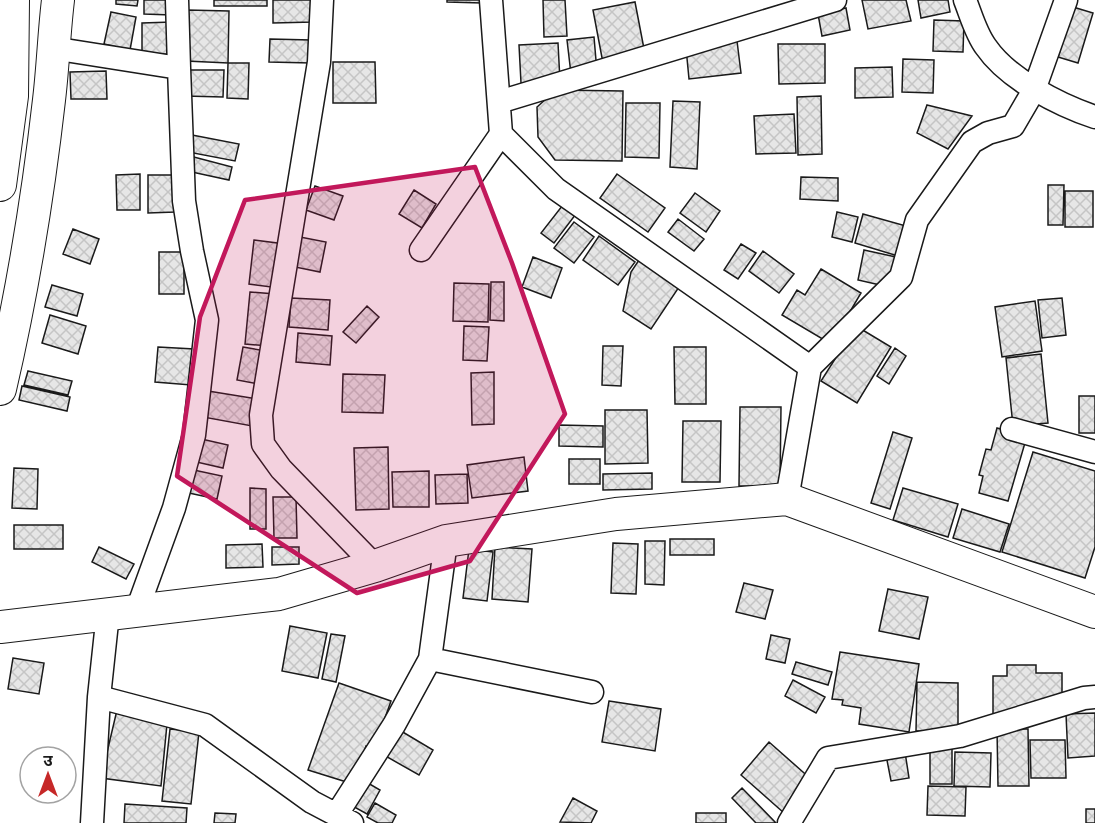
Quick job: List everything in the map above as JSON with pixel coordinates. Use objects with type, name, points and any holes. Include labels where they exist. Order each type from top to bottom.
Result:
[{"type":"main road","points":[[0,185],[13,0]]},
{"type":"main road","points":[[0,389],[7,320],[33,216],[49,99],[58,0]]},
{"type":"main road","points":[[0,627],[279,594],[375,566],[446,541],[616,514],[787,499],[1095,612]]},
{"type":"street","points":[[92,823],[99,698],[123,611],[174,508],[194,435],[207,320],[184,201],[177,0]]},
{"type":"street","points":[[322,0],[319,62],[261,415],[263,444],[281,470],[375,566]]},
{"type":"street","points":[[421,250],[501,134],[491,0]]},
{"type":"street","points":[[499,102],[835,0]]},
{"type":"street","points":[[965,0],[985,47],[1005,67],[1034,90],[1095,117]]},
{"type":"street","points":[[787,499],[810,367],[901,277],[917,220],[972,142],[988,133],[1013,126],[1034,90],[1066,0]]},
{"type":"street","points":[[52,48],[179,68]]},
{"type":"street","points":[[6,96],[49,99]]},
{"type":"street","points":[[501,134],[556,189],[810,367]]},
{"type":"street","points":[[1012,429],[1095,452]]},
{"type":"street","points":[[99,698],[205,725],[311,813],[345,819],[430,659],[446,541]]},
{"type":"street","points":[[430,659],[592,692]]},
{"type":"street","points":[[789,823],[828,758],[960,736],[1084,698],[1095,697]]},
{"type":"highlighted area","points":[[475,167],[512,263],[565,414],[470,561],[357,593],[177,476],[200,317],[245,200]]},
{"type":"building","points":[[116,0],[138,0],[137,6],[116,4]]},
{"type":"building","points":[[144,0],[171,0],[171,15],[144,14]]},
{"type":"building","points":[[214,0],[267,0],[267,6],[214,6]]},
{"type":"building","points":[[273,0],[313,0],[313,22],[273,23]]},
{"type":"building","points":[[447,0],[482,0],[482,3],[447,2]]},
{"type":"building","points":[[543,0],[565,0],[567,36],[544,37]]},
{"type":"building","points":[[862,0],[906,0],[911,21],[868,29]]},
{"type":"building","points":[[918,0],[948,0],[950,12],[921,18]]},
{"type":"building","points":[[635,2],[645,54],[603,63],[593,10]]},
{"type":"building","points":[[1073,7],[1093,13],[1078,63],[1058,57]]},
{"type":"building","points":[[846,8],[850,30],[822,36],[818,14]]},
{"type":"building","points":[[187,10],[229,11],[228,63],[186,61]]},
{"type":"building","points":[[111,12],[136,17],[130,50],[104,44]]},
{"type":"building","points":[[934,20],[964,21],[963,52],[933,51]]},
{"type":"building","points":[[172,22],[173,54],[142,55],[142,23]]},
{"type":"building","points":[[594,37],[597,72],[571,74],[567,40]]},
{"type":"building","points":[[270,39],[311,40],[311,63],[269,62]]},
{"type":"building","points":[[737,41],[741,73],[689,79],[686,48]]},
{"type":"building","points":[[558,43],[560,81],[521,83],[519,45]]},
{"type":"building","points":[[778,44],[825,44],[825,83],[779,84]]},
{"type":"building","points":[[903,59],[934,60],[933,93],[902,92]]},
{"type":"building","points":[[333,62],[375,62],[376,103],[333,103]]},
{"type":"building","points":[[228,63],[249,63],[248,99],[227,98]]},
{"type":"building","points":[[892,67],[893,97],[855,98],[855,68]]},
{"type":"building","points":[[185,70],[224,70],[223,97],[185,96]]},
{"type":"building","points":[[106,71],[107,99],[71,99],[70,72]]},
{"type":"building","points":[[556,90],[623,91],[622,161],[555,160],[538,137],[537,107]]},
{"type":"building","points":[[821,96],[822,154],[798,155],[797,97]]},
{"type":"building","points":[[673,101],[700,102],[697,169],[670,167]]},
{"type":"building","points":[[626,103],[660,103],[659,158],[625,157]]},
{"type":"building","points":[[927,105],[972,116],[948,149],[917,133]]},
{"type":"building","points":[[794,114],[796,153],[756,154],[754,116]]},
{"type":"building","points":[[192,135],[239,144],[235,161],[188,152]]},
{"type":"building","points":[[190,156],[232,167],[229,180],[187,171]]},
{"type":"building","points":[[140,174],[140,210],[117,210],[116,175]]},
{"type":"building","points":[[617,174],[665,208],[648,232],[600,198]]},
{"type":"building","points":[[148,175],[174,175],[175,212],[148,213]]},
{"type":"building","points":[[801,177],[838,178],[838,201],[800,199]]},
{"type":"building","points":[[1048,185],[1064,185],[1063,225],[1048,225]]},
{"type":"building","points":[[315,186],[343,196],[334,220],[306,210]]},
{"type":"building","points":[[414,190],[436,204],[422,228],[399,214]]},
{"type":"building","points":[[1065,191],[1093,191],[1093,227],[1065,227]]},
{"type":"building","points":[[695,193],[720,211],[706,232],[680,213]]},
{"type":"building","points":[[566,201],[579,210],[554,243],[541,233]]},
{"type":"building","points":[[837,212],[858,217],[852,242],[832,237]]},
{"type":"building","points":[[863,214],[906,226],[898,256],[855,243]]},
{"type":"building","points":[[678,219],[704,239],[694,251],[668,232]]},
{"type":"building","points":[[574,222],[594,237],[574,263],[554,248]]},
{"type":"building","points":[[73,229],[99,239],[90,264],[63,254]]},
{"type":"building","points":[[599,236],[635,262],[618,285],[583,260]]},
{"type":"building","points":[[300,237],[326,242],[320,272],[295,267]]},
{"type":"building","points":[[254,240],[285,244],[279,288],[249,284]]},
{"type":"building","points":[[741,244],[756,253],[738,279],[724,270]]},
{"type":"building","points":[[864,250],[896,257],[889,287],[858,280]]},
{"type":"building","points":[[763,251],[794,274],[779,293],[749,271]]},
{"type":"building","points":[[159,252],[184,252],[184,294],[159,294]]},
{"type":"building","points":[[643,254],[683,281],[651,329],[623,311],[631,272]]},
{"type":"building","points":[[533,257],[562,268],[551,298],[522,287]]},
{"type":"building","points":[[821,269],[861,293],[831,344],[782,315],[797,290],[805,295]]},
{"type":"building","points":[[491,282],[504,282],[504,321],[490,320]]},
{"type":"building","points":[[454,283],[489,284],[488,322],[453,321]]},
{"type":"building","points":[[52,285],[83,294],[77,316],[45,307]]},
{"type":"building","points":[[250,292],[275,294],[270,346],[245,344]]},
{"type":"building","points":[[291,298],[330,300],[328,330],[289,327]]},
{"type":"building","points":[[1062,298],[1066,335],[1042,338],[1038,300]]},
{"type":"building","points":[[1035,301],[1042,351],[1002,357],[995,307]]},
{"type":"building","points":[[367,306],[379,317],[356,343],[343,332]]},
{"type":"building","points":[[50,315],[86,326],[78,354],[42,343]]},
{"type":"building","points":[[464,326],[489,327],[487,361],[463,360]]},
{"type":"building","points":[[856,326],[891,347],[857,403],[821,381]]},
{"type":"building","points":[[298,333],[332,336],[330,365],[296,362]]},
{"type":"building","points":[[603,346],[623,346],[621,386],[602,385]]},
{"type":"building","points":[[158,347],[194,349],[191,385],[155,382]]},
{"type":"building","points":[[243,347],[266,351],[259,384],[237,380]]},
{"type":"building","points":[[674,347],[706,347],[706,404],[675,404]]},
{"type":"building","points":[[895,348],[906,356],[889,384],[877,376]]},
{"type":"building","points":[[1041,354],[1048,423],[1013,426],[1006,358]]},
{"type":"building","points":[[28,371],[72,381],[68,395],[24,385]]},
{"type":"building","points":[[494,372],[494,424],[472,425],[471,373]]},
{"type":"building","points":[[343,374],[385,375],[383,413],[342,412]]},
{"type":"building","points":[[22,386],[70,397],[67,411],[19,400]]},
{"type":"building","points":[[208,391],[257,399],[252,426],[203,417]]},
{"type":"building","points":[[1079,396],[1095,396],[1095,433],[1079,433]]},
{"type":"building","points":[[740,407],[781,407],[780,486],[739,486]]},
{"type":"building","points":[[605,410],[647,410],[648,463],[605,464]]},
{"type":"building","points":[[683,421],[721,421],[720,482],[682,482]]},
{"type":"building","points":[[559,425],[603,426],[603,447],[559,446]]},
{"type":"building","points":[[997,428],[1027,436],[1008,501],[979,493],[983,476],[979,475],[986,449],[991,450]]},
{"type":"building","points":[[893,432],[912,438],[890,509],[871,503]]},
{"type":"building","points":[[197,438],[228,445],[223,468],[192,461]]},
{"type":"building","points":[[388,447],[389,509],[356,510],[354,448]]},
{"type":"building","points":[[1033,452],[1095,471],[1095,547],[1085,578],[1002,552]]},
{"type":"building","points":[[524,457],[528,491],[472,498],[467,465]]},
{"type":"building","points":[[569,459],[600,459],[600,484],[569,484]]},
{"type":"building","points":[[14,468],[38,469],[37,509],[12,508]]},
{"type":"building","points":[[189,469],[222,476],[217,499],[184,492]]},
{"type":"building","points":[[429,471],[429,507],[393,507],[392,472]]},
{"type":"building","points":[[652,473],[652,489],[603,490],[603,474]]},
{"type":"building","points":[[467,474],[468,503],[436,504],[435,475]]},
{"type":"building","points":[[250,488],[266,489],[266,529],[250,529]]},
{"type":"building","points":[[903,488],[958,504],[948,537],[893,520]]},
{"type":"building","points":[[273,497],[296,497],[297,538],[274,538]]},
{"type":"building","points":[[962,509],[1009,524],[1000,552],[953,538]]},
{"type":"building","points":[[14,525],[63,525],[63,549],[14,549]]},
{"type":"building","points":[[670,539],[714,539],[714,555],[670,555]]},
{"type":"building","points":[[645,541],[665,541],[664,585],[645,584]]},
{"type":"building","points":[[613,543],[638,544],[636,594],[611,593]]},
{"type":"building","points":[[262,544],[263,567],[226,568],[226,545]]},
{"type":"building","points":[[99,547],[134,564],[126,579],[92,562]]},
{"type":"building","points":[[272,547],[299,547],[299,564],[272,565]]},
{"type":"building","points":[[495,547],[532,549],[528,602],[492,599]]},
{"type":"building","points":[[469,549],[493,552],[487,601],[463,598]]},
{"type":"building","points":[[744,583],[773,590],[765,619],[736,612]]},
{"type":"building","points":[[888,589],[928,597],[919,639],[879,631]]},
{"type":"building","points":[[290,626],[327,633],[318,678],[282,671]]},
{"type":"building","points":[[331,634],[345,636],[336,682],[322,679]]},
{"type":"building","points":[[771,635],[790,639],[785,663],[766,659]]},
{"type":"building","points":[[840,652],[919,664],[909,732],[859,724],[861,708],[842,705],[843,700],[832,699]]},
{"type":"building","points":[[13,658],[44,663],[39,694],[8,689]]},
{"type":"building","points":[[796,662],[832,672],[828,685],[792,674]]},
{"type":"building","points":[[1007,665],[1036,665],[1036,673],[1062,673],[1062,702],[993,717],[993,676],[1007,676]]},
{"type":"building","points":[[793,680],[825,697],[816,713],[785,696]]},
{"type":"building","points":[[917,682],[958,683],[958,731],[916,731]]},
{"type":"building","points":[[339,683],[391,701],[374,749],[366,746],[353,784],[308,770]]},
{"type":"building","points":[[609,701],[661,709],[655,751],[602,742]]},
{"type":"building","points":[[117,710],[167,724],[161,786],[101,778]]},
{"type":"building","points":[[1095,713],[1095,756],[1068,758],[1066,714]]},
{"type":"building","points":[[396,728],[433,750],[419,775],[382,754]]},
{"type":"building","points":[[170,729],[199,732],[191,804],[162,801]]},
{"type":"building","points":[[997,729],[1028,729],[1029,786],[998,786]]},
{"type":"building","points":[[1030,740],[1065,740],[1066,778],[1031,778]]},
{"type":"building","points":[[769,742],[812,780],[784,813],[741,775]]},
{"type":"building","points":[[930,746],[952,747],[952,784],[930,784]]},
{"type":"building","points":[[905,752],[909,778],[891,781],[886,755]]},
{"type":"building","points":[[955,752],[991,753],[990,787],[954,786]]},
{"type":"building","points":[[361,779],[380,790],[367,814],[347,803]]},
{"type":"building","points":[[928,786],[966,787],[965,816],[927,815]]},
{"type":"building","points":[[742,788],[776,823],[756,823],[732,798]]},
{"type":"building","points":[[573,798],[597,811],[591,823],[560,822]]},
{"type":"building","points":[[375,803],[396,815],[392,823],[378,823],[367,817]]},
{"type":"building","points":[[125,804],[187,808],[186,823],[124,823]]},
{"type":"building","points":[[1086,809],[1095,809],[1095,823],[1086,823]]},
{"type":"building","points":[[215,813],[236,814],[235,823],[214,823]]},
{"type":"building","points":[[696,813],[726,813],[726,823],[696,823]]}]
